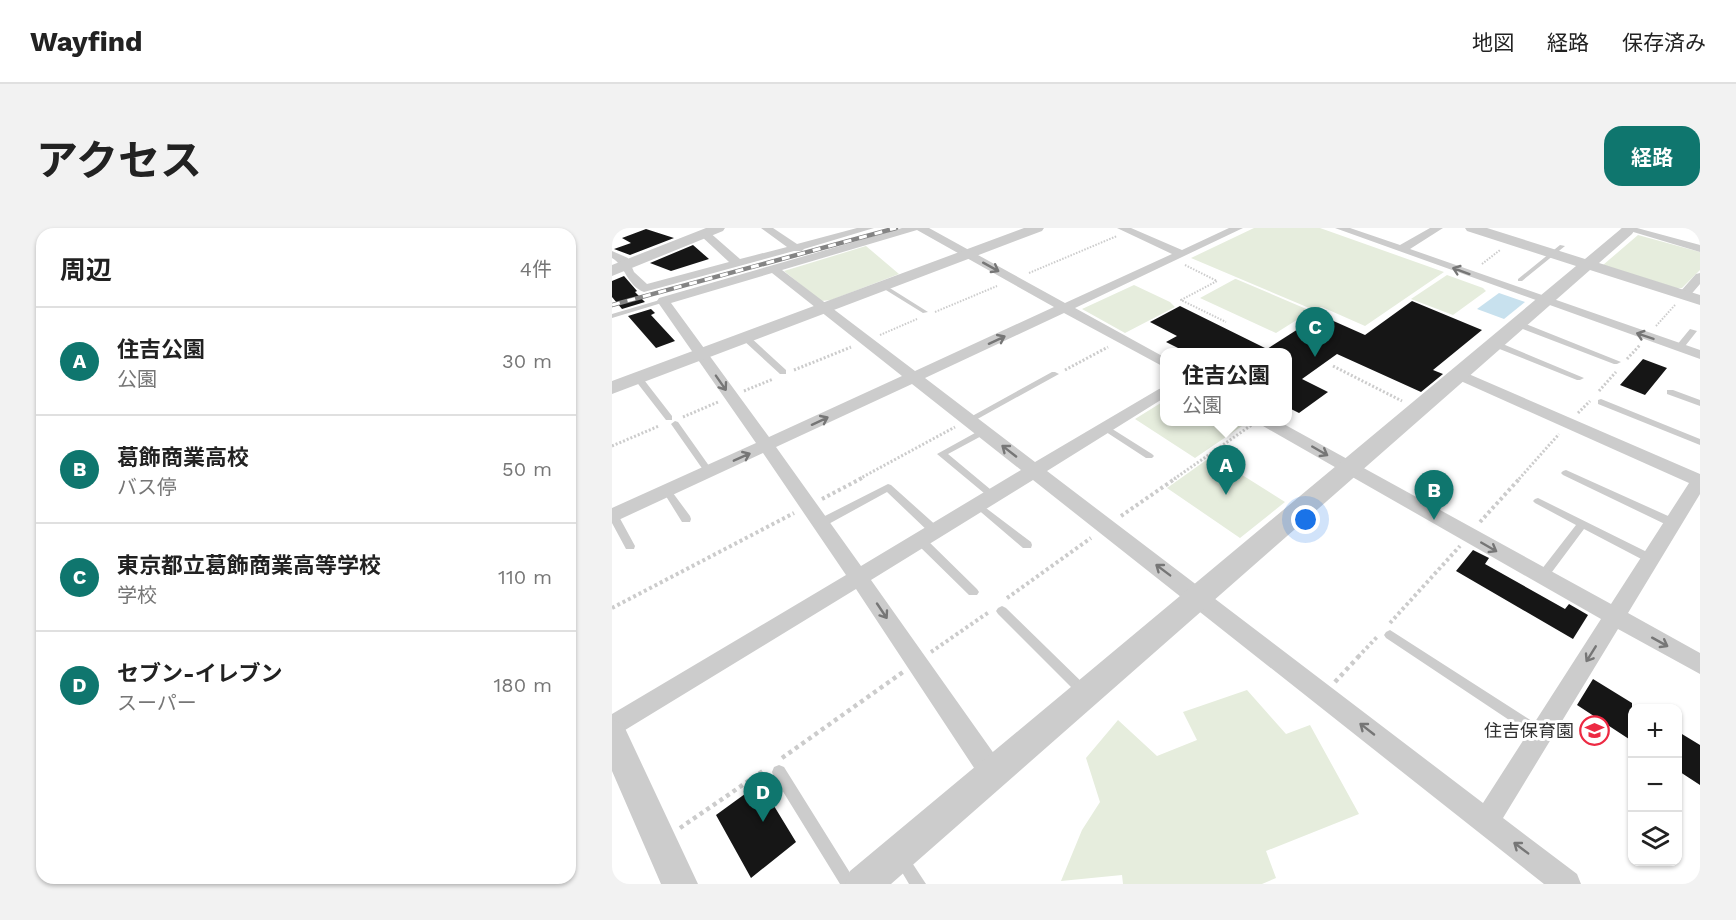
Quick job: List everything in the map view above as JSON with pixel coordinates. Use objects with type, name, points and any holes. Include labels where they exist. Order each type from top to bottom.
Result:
[{"type":"street","points":[[766,228],[798,249]]},
{"type":"street","points":[[612,254],[624,260],[629,273],[644,288],[798,249],[869,228]]},
{"type":"street","points":[[914,228],[663,301],[859,577],[993,774]]},
{"type":"street","points":[[921,228],[1160,361]]},
{"type":"street","points":[[612,388],[1036,228]]},
{"type":"street","points":[[1122,228],[1176,257]]},
{"type":"street","points":[[613,516],[1238,228]]},
{"type":"street","points":[[1340,228],[1700,355]]},
{"type":"street","points":[[1402,249],[1438,228]]},
{"type":"street","points":[[1472,228],[1594,257],[1683,297],[1700,300]]},
{"type":"street","points":[[863,884],[1197,596],[1546,302],[1627,229],[1700,249]]},
{"type":"street","points":[[612,271],[711,231],[739,264]]},
{"type":"street","points":[[774,270],[1567,884]]},
{"type":"street","points":[[1683,297],[1700,277]]},
{"type":"street","points":[[1459,375],[1700,480],[1486,822]]},
{"type":"street","points":[[612,727],[1160,394]]},
{"type":"street","points":[[1276,426],[1700,664]]},
{"type":"street","points":[[612,735],[680,884]]},
{"type":"lane","points":[[1520,280],[1558,250]]},
{"type":"lane","points":[[883,286],[925,312]]},
{"type":"lane","points":[[612,316],[663,301]]},
{"type":"lane","points":[[1518,324],[1617,362]]},
{"type":"lane","points":[[1679,348],[1693,332]]},
{"type":"lane","points":[[746,338],[783,372]]},
{"type":"lane","points":[[1495,344],[1580,378]]},
{"type":"lane","points":[[1027,545],[942,454],[977,426],[1055,374]]},
{"type":"lane","points":[[638,378],[709,472]]},
{"type":"lane","points":[[1670,392],[1700,403]]},
{"type":"lane","points":[[1601,402],[1700,442]]},
{"type":"lane","points":[[1106,428],[1149,456]]},
{"type":"lane","points":[[1566,472],[1673,523]]},
{"type":"lane","points":[[821,523],[888,487],[973,592]]},
{"type":"lane","points":[[667,491],[686,519]]},
{"type":"lane","points":[[1538,501],[1651,559]]},
{"type":"lane","points":[[613,516],[630,546]]},
{"type":"lane","points":[[1542,577],[1582,524]]},
{"type":"lane","points":[[1002,605],[1086,694]]},
{"type":"lane","points":[[1390,635],[1541,734]]},
{"type":"lane","points":[[772,769],[849,884]]},
{"type":"lane","points":[[898,854],[918,884]]},
{"type":"path","points":[[1479,266],[1503,249]]},
{"type":"path","points":[[1176,257],[1216,280],[1181,300],[1226,322]]},
{"type":"path","points":[[1649,333],[1683,297]]},
{"type":"path","points":[[1055,374],[1122,340]]},
{"type":"path","points":[[1332,685],[1645,340]]},
{"type":"path","points":[[1334,366],[1419,409]]},
{"type":"path","points":[[661,842],[772,769],[917,662],[1002,605],[1106,526],[1250,426]]},
{"type":"green space","points":[[1254,228],[1320,228],[1444,272],[1365,326],[1322,307],[1314,310],[1191,258]]},
{"type":"green space","points":[[1638,235],[1700,252],[1700,270],[1682,288],[1676,288],[1603,265]]},
{"type":"green space","points":[[866,246],[899,274],[831,300],[821,301],[784,271]]},
{"type":"green space","points":[[1447,275],[1486,291],[1453,315],[1411,299]]},
{"type":"green space","points":[[1235,279],[1311,311],[1276,333],[1200,298]]},
{"type":"green space","points":[[1134,285],[1170,302],[1175,307],[1125,333],[1082,309]]},
{"type":"green space","points":[[1160,403],[1160,426],[1242,426],[1195,458],[1135,419]]},
{"type":"green space","points":[[1212,456],[1285,502],[1240,538],[1167,488]]},
{"type":"green space","points":[[1247,690],[1286,734],[1310,725],[1359,814],[1266,851],[1276,878],[1262,884],[1123,884],[1122,875],[1061,881],[1082,830],[1100,802],[1086,758],[1118,720],[1157,756],[1197,740],[1183,712]]},
{"type":"water","points":[[1499,293],[1525,302],[1504,319],[1477,309]]},
{"type":"building","points":[[646,229],[674,238],[630,255],[614,249],[631,243],[622,238]]},
{"type":"building","points":[[693,245],[709,259],[671,271],[650,263]]},
{"type":"building","points":[[624,276],[645,302],[622,309],[612,297],[612,281]]},
{"type":"building","points":[[1412,301],[1482,330],[1433,370],[1443,374],[1421,392],[1337,354],[1302,379],[1328,392],[1299,413],[1292,410],[1292,348],[1269,348],[1320,315],[1365,335]]},
{"type":"building","points":[[1180,306],[1265,348],[1178,348],[1166,342],[1177,336],[1150,322]]},
{"type":"building","points":[[651,309],[655,313],[651,315],[675,341],[656,348],[628,316]]},
{"type":"building","points":[[1643,359],[1667,368],[1645,395],[1620,385]]},
{"type":"building","points":[[1473,550],[1489,558],[1485,564],[1565,609],[1569,604],[1588,615],[1573,639],[1456,571]]},
{"type":"building","points":[[1593,679],[1632,703],[1628,704],[1628,738],[1577,705]]},
{"type":"building","points":[[1682,734],[1700,745],[1700,785],[1682,773]]},
{"type":"building","points":[[760,783],[796,842],[751,878],[716,815]]},
{"type":"railway","points":[[612,305],[896,228]]},
{"type":"place","name":"東京都立葛飾商業高等学校","points":[[1315,357]]},
{"type":"place","name":"住吉公園","points":[[1226,495]]},
{"type":"place","name":"葛飾商業高校","points":[[1434,520]]},
{"type":"place","name":"住吉保育園","points":[[1595,730]]},
{"type":"place","name":"セブン-イレブン","points":[[763,822]]}]
